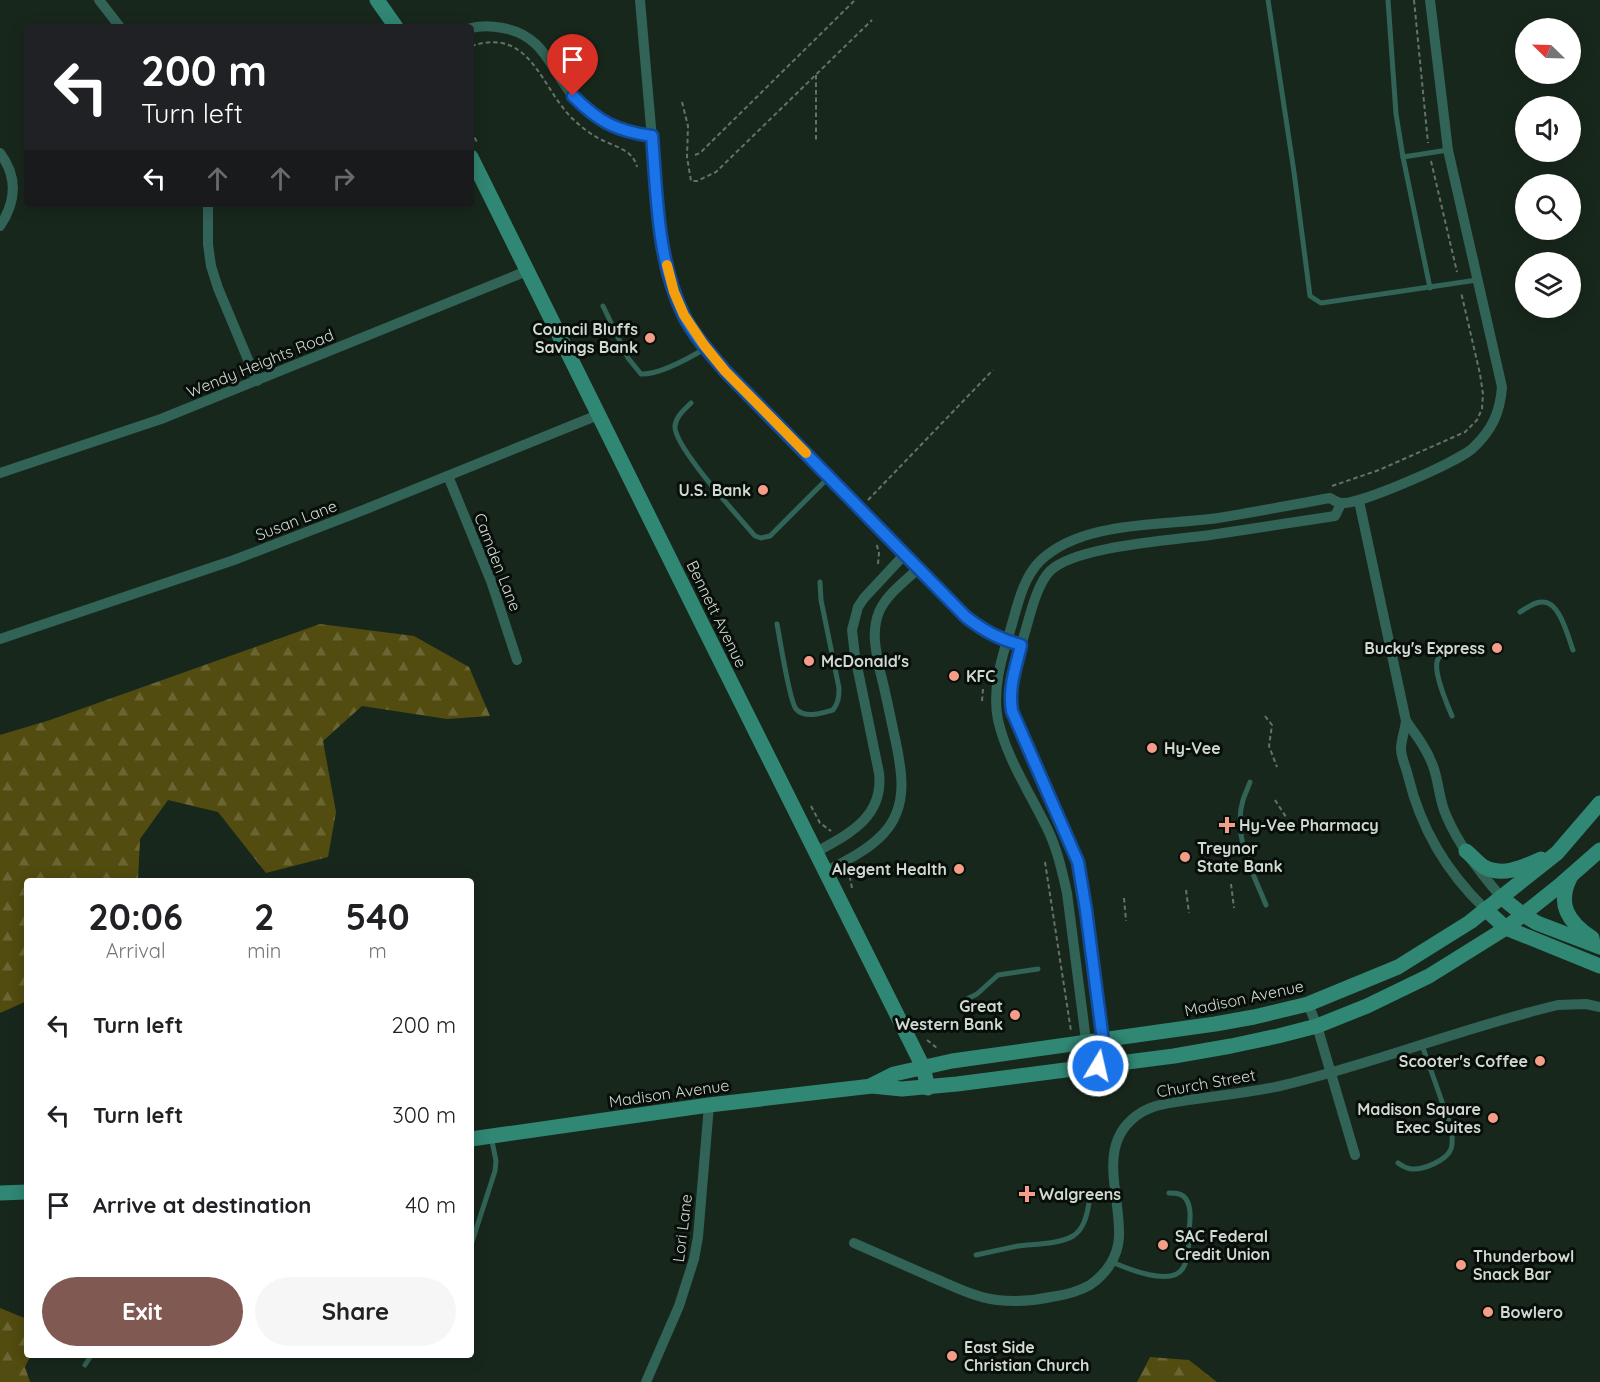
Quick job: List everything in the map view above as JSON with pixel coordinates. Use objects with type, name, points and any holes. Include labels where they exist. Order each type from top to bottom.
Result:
[{"type":"main road","points":[[377,0],[394,24]]},
{"type":"main road","name":"Bennett Avenue","points":[[474,163],[923,1067],[928,1088]]},
{"type":"main road","name":"Madison Avenue","points":[[872,1086],[894,1074],[952,1061],[1086,1037],[1103,1041],[1254,1017],[1308,1004],[1398,967],[1470,922],[1557,853],[1600,803]]},
{"type":"main road","name":"Madison Avenue","points":[[474,1139],[709,1105],[872,1086],[902,1089],[928,1088],[1098,1066],[1231,1046],[1317,1026],[1405,989],[1475,948],[1506,928],[1600,850]]},
{"type":"main road","points":[[1466,851],[1483,866],[1500,871],[1510,871],[1557,853]]},
{"type":"main road","points":[[1574,871],[1564,894],[1567,914],[1573,924],[1600,945]]},
{"type":"main road","points":[[1501,897],[1537,923],[1600,945]]},
{"type":"main road","points":[[1485,909],[1506,928],[1600,966]]},
{"type":"main road","points":[[0,1193],[24,1192]]},
{"type":"street","points":[[99,0],[118,24]]},
{"type":"street","points":[[640,0],[659,220],[669,274],[684,315],[725,371],[973,622],[986,632],[1021,645]]},
{"type":"street","points":[[1341,504],[1335,516],[1123,546],[1072,558],[1050,571],[1040,586],[1021,645],[1010,698],[1012,711],[1078,862],[1088,918],[1103,1041],[1098,1066],[1088,1056],[1062,868],[1048,830],[1004,741],[998,717],[995,698],[1007,641],[1026,580],[1039,562],[1056,549],[1085,535],[1136,526],[1215,518],[1330,498],[1341,504],[1359,501],[1458,458],[1472,449],[1493,422],[1499,411],[1502,387],[1448,150],[1430,0]]},
{"type":"street","points":[[474,27],[510,29],[534,41],[573,96],[591,113],[624,131],[652,136]]},
{"type":"street","points":[[0,153],[6,160],[12,179],[13,201],[0,226]]},
{"type":"street","points":[[208,207],[208,244],[211,266],[257,381]]},
{"type":"street","name":"Wendy Heights Road","points":[[0,473],[161,419],[527,271]]},
{"type":"street","name":"Susan Lane","points":[[0,639],[234,560],[598,415]]},
{"type":"street","name":"Camden Lane","points":[[448,476],[491,581],[517,660]]},
{"type":"street","points":[[1359,501],[1406,721],[1433,766],[1446,815],[1466,851],[1501,897]]},
{"type":"street","points":[[816,852],[854,830],[869,814],[879,795],[879,773],[855,656],[852,630],[858,607],[864,598],[905,554]]},
{"type":"street","points":[[825,872],[875,842],[885,832],[902,797],[902,770],[874,631],[880,610],[885,602],[919,568]]},
{"type":"street","points":[[1406,721],[1401,749],[1411,789],[1423,821],[1435,846],[1458,881],[1485,909]]},
{"type":"street","points":[[1308,1004],[1317,1026],[1355,1155]]},
{"type":"street","name":"Church Street","points":[[1112,1262],[1117,1252],[1119,1238],[1112,1172],[1113,1157],[1124,1129],[1133,1118],[1145,1110],[1208,1097],[1249,1092],[1330,1073],[1558,1005],[1586,1004],[1600,1007]]},
{"type":"street","name":"Lori Lane","points":[[646,1382],[679,1306],[694,1259],[709,1105]]},
{"type":"street","points":[[855,1243],[963,1291],[996,1300],[1037,1300],[1083,1289],[1098,1279],[1112,1262]]},
{"type":"lane","points":[[1268,0],[1310,296],[1320,303],[1477,280]]},
{"type":"lane","points":[[1388,0],[1396,114],[1430,288]]},
{"type":"lane","points":[[1403,157],[1448,150]]},
{"type":"lane","points":[[603,306],[628,358],[642,374],[653,373],[706,348]]},
{"type":"lane","points":[[691,403],[680,414],[675,430],[705,477],[755,536],[761,538],[770,536],[829,477]]},
{"type":"lane","points":[[777,624],[795,708],[810,714],[832,710],[837,704],[839,688],[821,600],[820,582]]},
{"type":"lane","points":[[1520,612],[1536,603],[1542,602],[1554,606],[1573,650]]},
{"type":"lane","points":[[1452,716],[1443,694],[1436,665],[1443,653],[1454,647]]},
{"type":"lane","points":[[1251,782],[1243,800],[1240,822],[1245,856],[1266,905]]},
{"type":"lane","points":[[963,1001],[977,994],[998,975],[1038,969]]},
{"type":"lane","points":[[1398,1163],[1412,1169],[1441,1161],[1447,1155],[1453,1140],[1452,1130],[1422,1045]]},
{"type":"lane","points":[[474,1236],[495,1171],[496,1161],[491,1137]]},
{"type":"lane","points":[[1112,1262],[1146,1274],[1172,1276],[1178,1274],[1185,1262],[1189,1242],[1190,1208],[1183,1195],[1169,1193]]},
{"type":"lane","points":[[976,1255],[1017,1246],[1065,1240],[1079,1230],[1089,1203]]},
{"type":"lane","points":[[85,1365],[89,1358]]},
{"type":"path","points":[[1339,484],[1379,470],[1465,432],[1482,409],[1483,394],[1480,374],[1429,153],[1414,0]]},
{"type":"path","points":[[695,155],[700,153],[854,1]]},
{"type":"path","points":[[682,102],[688,126],[687,157],[691,181],[697,181],[716,172],[872,20]]},
{"type":"path","points":[[816,75],[816,141]]},
{"type":"path","points":[[860,508],[993,370]]},
{"type":"path","points":[[983,685],[983,706]]},
{"type":"path","points":[[1265,716],[1272,725],[1269,746],[1277,767]]},
{"type":"path","points":[[1275,800],[1286,817]]},
{"type":"path","points":[[1044,856],[1071,1033],[1086,1037]]},
{"type":"path","points":[[1231,884],[1234,908]]},
{"type":"path","points":[[1186,890],[1189,913]]},
{"type":"path","points":[[1124,897],[1126,921]]},
{"type":"path","points":[[938,1049],[944,1049]]},
{"type":"green space","points":[[320,624],[414,636],[469,667],[490,716],[447,719],[362,706],[323,741],[336,812],[328,857],[266,873],[218,812],[168,800],[140,839],[138,878],[24,878],[24,1002],[0,1013],[0,735],[50,720]]},
{"type":"green space","points":[[0,1308],[24,1318],[24,1358],[30,1358],[25,1367],[30,1382],[0,1382]]},
{"type":"green space","points":[[1150,1357],[1189,1360],[1217,1382],[1137,1382]]},
{"type":"slow traffic","points":[[667,265],[674,292],[684,315],[704,345],[725,371],[806,453]]},
{"type":"place","name":"Council Bluffs Savings Bank","points":[[650,338]]},
{"type":"place","name":"U.S. Bank","points":[[763,490]]},
{"type":"place","name":"Bucky's Express","points":[[1497,648]]},
{"type":"place","name":"McDonald's","points":[[809,661]]},
{"type":"place","name":"KFC","points":[[954,676]]},
{"type":"place","name":"Hy-Vee","points":[[1152,748]]},
{"type":"place","name":"Hy-Vee Pharmacy","points":[[1227,825]]},
{"type":"place","name":"Treynor State Bank","points":[[1185,857]]},
{"type":"place","name":"Alegent Health","points":[[959,869]]},
{"type":"place","name":"Great Western Bank","points":[[1015,1015]]},
{"type":"place","name":"Scooter's Coffee","points":[[1540,1061]]},
{"type":"place","name":"Madison Square Exec Suites","points":[[1493,1118]]},
{"type":"place","name":"Walgreens","points":[[1027,1194]]},
{"type":"place","name":"SAC Federal Credit Union","points":[[1163,1245]]},
{"type":"place","name":"Thunderbowl Snack Bar","points":[[1461,1265]]},
{"type":"place","name":"Bowlero","points":[[1488,1312]]},
{"type":"place","name":"East Side Christian Church","points":[[952,1356]]},
{"type":"route","points":[[573,96],[591,113],[612,126],[635,134],[652,136],[659,220],[669,274],[684,315],[706,348],[725,371],[966,617],[999,639],[1021,645],[1011,685],[1012,711],[1078,862],[1103,1041],[1098,1066]]}]
